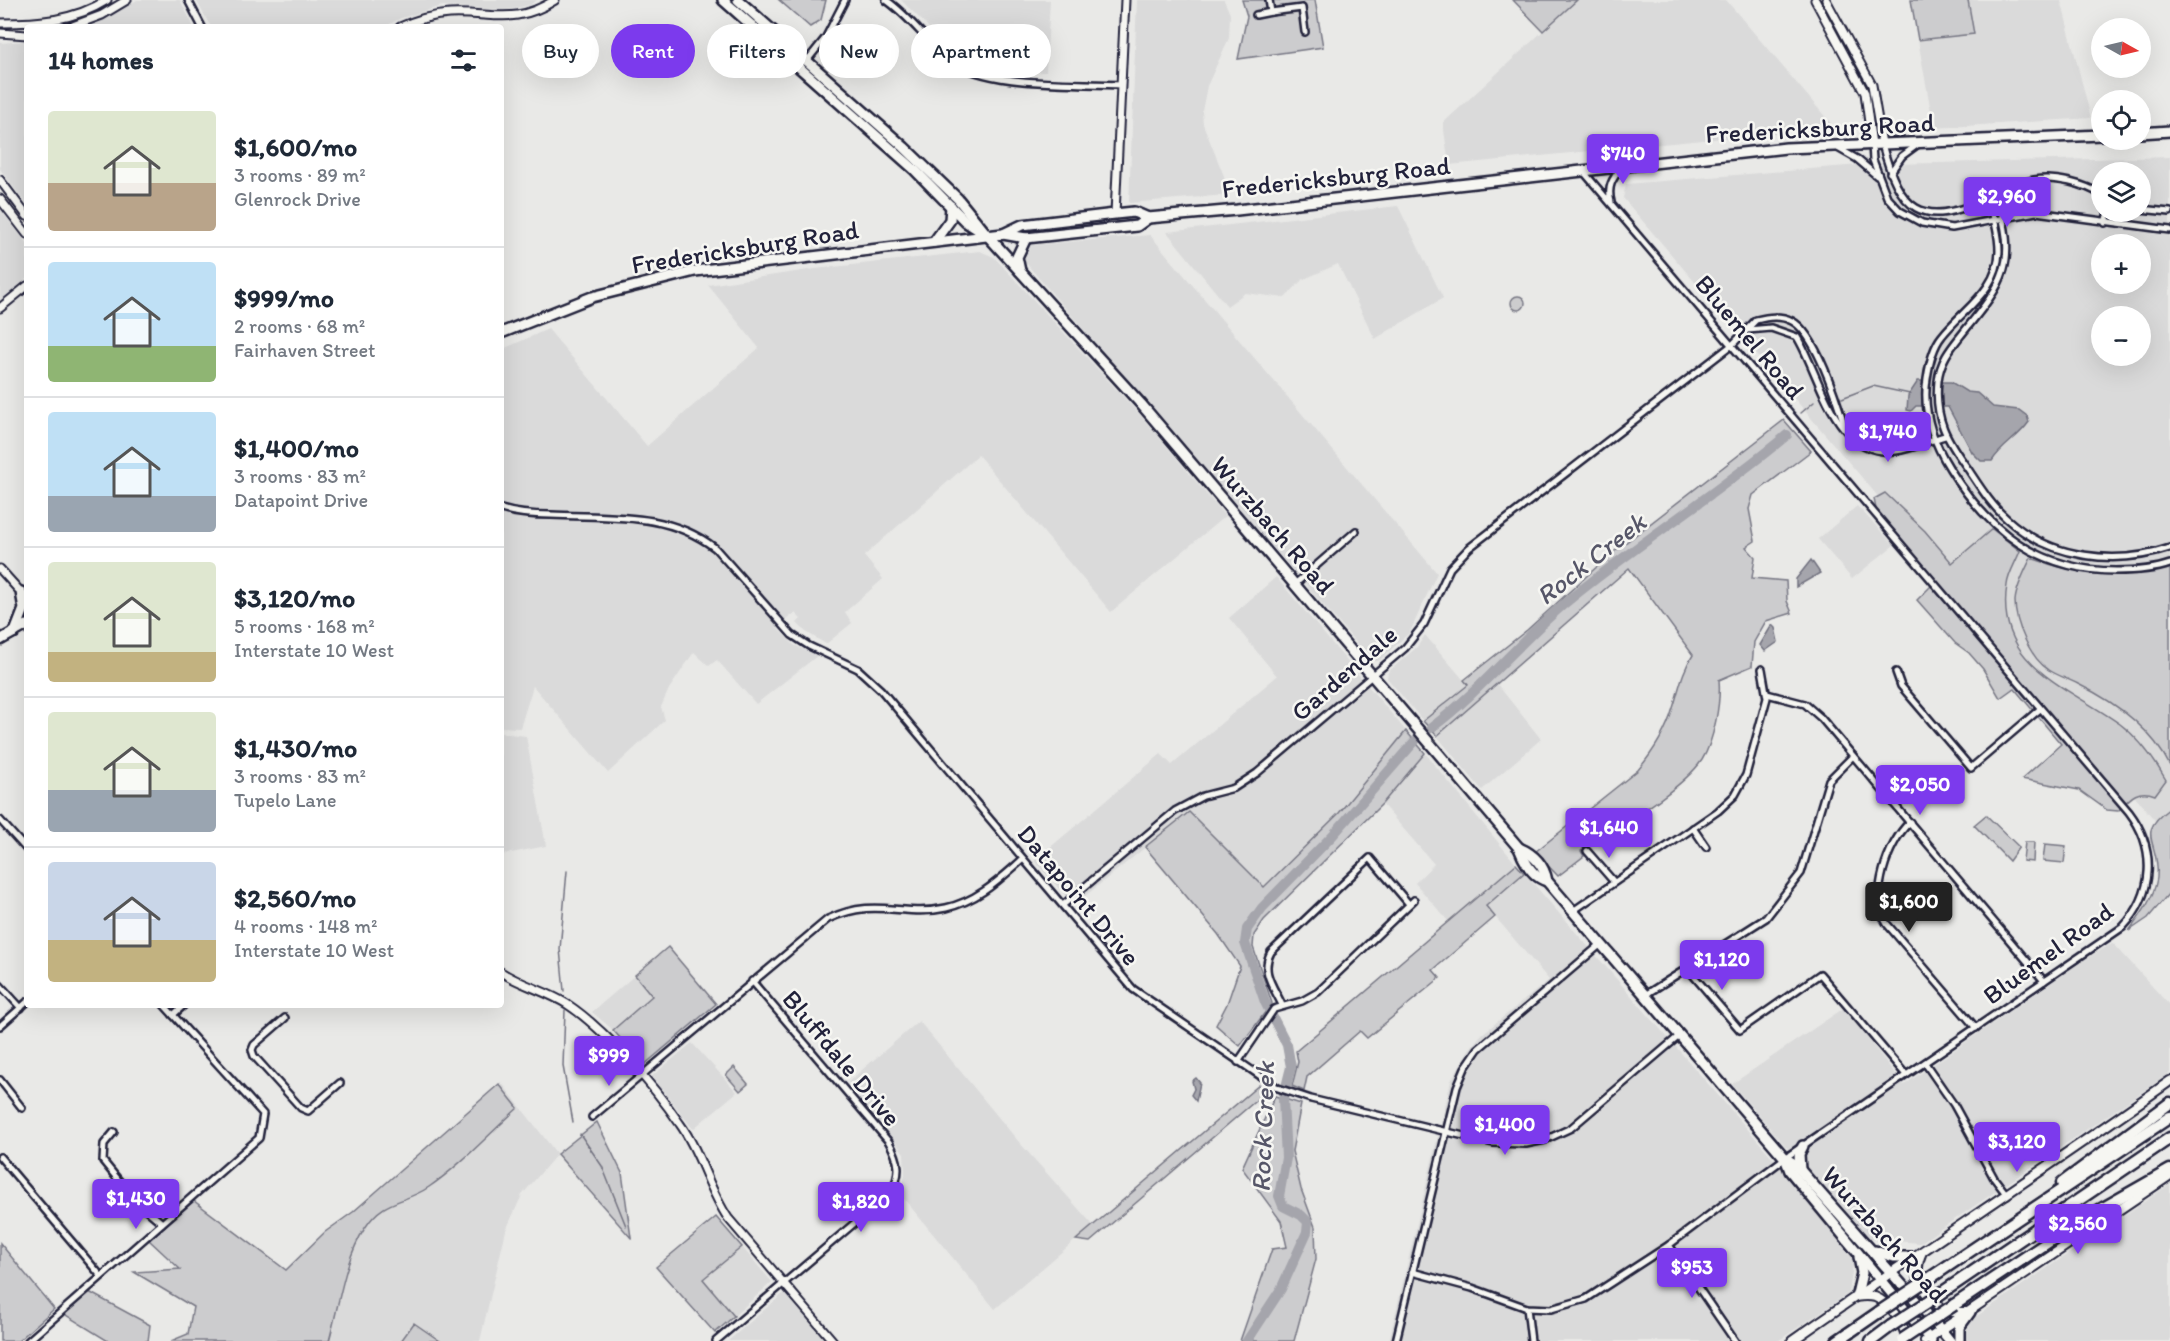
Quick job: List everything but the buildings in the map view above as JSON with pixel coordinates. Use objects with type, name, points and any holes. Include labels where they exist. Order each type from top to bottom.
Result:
[{"type":"highway","points":[[1999,1232],[2170,1102]]},
{"type":"highway","points":[[1837,1341],[2170,1118]]},
{"type":"highway","points":[[1871,1341],[2170,1138]]},
{"type":"highway","points":[[1903,1340],[2075,1224],[2170,1170]]},
{"type":"main road","name":"Wurzbach Road","points":[[723,0],[753,24]]},
{"type":"main road","name":"Wurzbach Road","points":[[738,0],[763,24]]},
{"type":"main road","name":"Wurzbach Road","points":[[807,67],[966,222],[988,236]]},
{"type":"main road","name":"Wurzbach Road","points":[[807,67],[945,186],[1141,404],[1519,848],[1523,860],[1539,879],[1547,880],[1785,1158],[1800,1170],[1891,1270],[1950,1341]]},
{"type":"main road","points":[[2151,132],[2170,131]]},
{"type":"main road","name":"Fredericksburg Road","points":[[1003,234],[1022,225],[1115,214],[1134,212],[1148,218],[1786,148],[2091,135]]},
{"type":"main road","points":[[934,242],[950,220],[951,206]]},
{"type":"main road","points":[[1102,230],[1115,214]]},
{"type":"main road","name":"Fredericksburg Road","points":[[504,332],[592,297],[695,271],[1003,234],[1026,238],[1137,226],[1148,218]]},
{"type":"main road","points":[[1020,271],[1017,256],[1026,238]]},
{"type":"main road","points":[[15,632],[24,609],[24,596]]},
{"type":"main road","points":[[0,640],[24,628]]},
{"type":"main road","points":[[1792,1341],[1879,1278],[2007,1195],[2170,1081]]},
{"type":"main road","points":[[1800,1170],[1799,1154],[1803,1146]]},
{"type":"main road","name":"Wurzbach Road","points":[[1785,1158],[1790,1171],[1928,1340]]},
{"type":"main road","points":[[1928,1340],[2170,1175]]},
{"type":"main road","points":[[1872,1250],[1888,1256],[1914,1257]]},
{"type":"main road","points":[[1923,1251],[1916,1266],[1917,1281],[1946,1312],[1970,1312]]},
{"type":"main road","points":[[1856,1296],[1862,1273],[1859,1255]]},
{"type":"main road","points":[[1856,1296],[1871,1296],[1883,1302],[1904,1328],[1903,1340]]},
{"type":"main road","points":[[1959,1341],[1959,1327],[1970,1312]]},
{"type":"street","points":[[0,23],[48,22],[68,18],[106,0],[111,10]]},
{"type":"street","points":[[77,24],[111,10],[127,0]]},
{"type":"street","points":[[188,0],[200,24]]},
{"type":"street","points":[[411,24],[443,15],[511,17],[534,11],[555,0]]},
{"type":"street","points":[[807,60],[826,37],[845,0]]},
{"type":"street","points":[[886,0],[909,17],[950,60],[972,71],[1007,79],[1121,85]]},
{"type":"street","points":[[1115,214],[1125,0]]},
{"type":"street","points":[[1269,0],[1271,12]]},
{"type":"street","points":[[1815,0],[1865,93],[1877,145],[1902,197],[1926,212],[1949,213],[2035,180],[2076,184],[2091,190]]},
{"type":"street","points":[[1826,0],[1862,62],[1877,104],[1879,177]]},
{"type":"street","points":[[1256,15],[1302,8],[1305,32]]},
{"type":"street","points":[[0,33],[24,34]]},
{"type":"street","points":[[1852,68],[1862,62]]},
{"type":"street","points":[[1890,174],[1902,156],[1919,143]]},
{"type":"street","points":[[1834,147],[1857,159],[1879,177],[1895,208],[1922,223],[1952,228],[2036,212],[2170,230]]},
{"type":"street","points":[[1611,203],[1609,189],[1611,181],[1624,165]]},
{"type":"street","name":"Bluemel Road","points":[[1412,1272],[1472,1288],[1527,1308],[1551,1309],[1586,1299],[1669,1245],[1785,1158],[2115,933],[2130,920],[2144,896],[2149,863],[2144,837],[2135,819],[1581,170]]},
{"type":"street","points":[[0,180],[24,212]]},
{"type":"street","points":[[1996,194],[2004,217],[2009,248],[2005,271],[1997,291],[1948,351],[1941,365],[1938,409],[1945,436],[1990,501],[2007,519],[2033,538],[2074,553],[2118,559],[2151,555],[2170,548]]},
{"type":"street","points":[[1989,198],[1999,254],[1987,290],[1940,338],[1933,354],[1927,380],[1926,407],[1933,439],[1959,484],[1974,502],[1992,523],[2026,550],[2064,565],[2089,569],[2131,571],[2170,564]]},
{"type":"street","points":[[0,199],[24,230]]},
{"type":"street","points":[[2151,210],[2170,212]]},
{"type":"street","points":[[0,308],[24,288]]},
{"type":"street","name":"Gardendale","points":[[1063,905],[1175,811],[1203,796],[1244,783],[1405,648],[1420,631],[1445,576],[1469,548],[1732,345],[1756,320],[1781,317],[1800,327],[1811,342],[1845,427]]},
{"type":"street","points":[[1748,330],[1771,328],[1784,330],[1797,337],[1806,352],[1821,390],[1845,427],[1862,444],[1887,452],[1899,451],[1945,436]]},
{"type":"street","name":"Datapoint Drive","points":[[504,510],[530,514],[660,521],[702,538],[716,548],[792,635],[866,675],[1133,989],[1278,1088],[1446,1132],[1507,1145],[1532,1143],[1555,1136],[1586,1116],[1679,1036]]},
{"type":"street","points":[[1295,584],[1356,531]]},
{"type":"street","points":[[0,569],[24,596]]},
{"type":"street","points":[[1573,910],[1724,806],[1739,789],[1749,764],[1767,694],[1762,669]]},
{"type":"street","points":[[1896,672],[1901,686],[1971,768],[2040,709]]},
{"type":"street","points":[[1767,694],[1805,704],[1910,822],[2044,981]]},
{"type":"street","points":[[1645,995],[1760,924],[1797,880],[1829,780],[1853,756]]},
{"type":"street","points":[[0,820],[24,847]]},
{"type":"street","points":[[1910,822],[1894,842],[1878,894],[1879,909],[1887,924],[1976,1028]]},
{"type":"street","points":[[1692,828],[1706,847]]},
{"type":"street","points":[[1587,850],[1614,882]]},
{"type":"street","points":[[1238,1062],[1274,1009],[1302,1001],[1318,992],[1411,902],[1370,858],[1271,952],[1266,963],[1268,976],[1282,1005]]},
{"type":"street","points":[[592,1117],[819,925],[838,914],[876,906],[923,911],[956,906],[984,891],[1023,859]]},
{"type":"street","points":[[1396,1341],[1459,1081],[1478,1049],[1601,944]]},
{"type":"street","points":[[1687,968],[1740,1030],[1820,974],[1906,1075]]},
{"type":"street","points":[[504,973],[551,995],[582,1015],[604,1034],[680,1124],[728,1218],[833,1341]]},
{"type":"street","name":"Bluffdale Drive","points":[[752,981],[889,1142],[899,1162],[898,1178],[891,1192],[784,1283]]},
{"type":"street","points":[[0,985],[21,1008]]},
{"type":"street","points":[[0,1026],[24,1005]]},
{"type":"street","points":[[28,1341],[256,1142],[262,1130],[263,1114],[166,1008]]},
{"type":"street","points":[[172,1015],[180,1008]]},
{"type":"street","points":[[285,1018],[254,1045],[252,1050],[254,1056],[301,1108],[308,1111],[340,1083]]},
{"type":"street","points":[[1925,1063],[1954,1105],[1994,1178],[2007,1195]]},
{"type":"street","points":[[0,1080],[22,1108]]},
{"type":"street","points":[[114,1132],[104,1144],[103,1161],[133,1198],[162,1223]]},
{"type":"street","points":[[0,1157],[101,1276]]},
{"type":"street","points":[[1669,1245],[1735,1341]]},
{"type":"street","points":[[716,1341],[784,1283]]},
{"type":"street","points":[[1527,1308],[1531,1341]]},
{"type":"shaded area","points":[[137,0],[180,0],[192,24],[94,24]]},
{"type":"shaded area","points":[[196,0],[537,0],[530,5],[503,11],[442,6],[401,18],[390,24],[209,24]]},
{"type":"shaded area","points":[[779,0],[826,0],[821,20],[810,27]]},
{"type":"shaded area","points":[[901,0],[1050,0],[1049,24],[926,24]]},
{"type":"shaded area","points":[[1137,0],[1224,0],[1230,14],[1229,38],[1207,86],[1202,111],[1203,124],[1224,176],[1226,195],[1129,203]]},
{"type":"shaded area","points":[[1242,0],[1315,0],[1323,47],[1238,59],[1247,16]]},
{"type":"shaded area","points":[[1513,0],[1577,0],[1543,31]]},
{"type":"shaded area","points":[[1577,0],[1726,0],[1834,127],[1449,165],[1443,123]]},
{"type":"shaded area","points":[[1911,0],[1968,0],[1974,34],[1918,40]]},
{"type":"shaded area","points":[[1968,0],[2061,0],[2091,118],[1934,128],[1918,40],[1974,34]]},
{"type":"shaded area","points":[[24,41],[24,201],[0,169],[0,43]]},
{"type":"shaded area","points":[[2170,157],[2170,838],[1623,198],[1626,184],[1859,165]]},
{"type":"shaded area","points":[[1398,206],[1443,298],[1375,339],[1338,264],[1302,280],[1285,298],[1245,293],[1227,306],[1167,232]]},
{"type":"shaded area","points":[[0,209],[24,240],[24,281],[0,302]]},
{"type":"shaded area","points":[[1150,235],[1437,573],[1410,632],[1379,661],[1372,661],[1024,261],[1030,245]]},
{"type":"shaded area","points":[[980,251],[994,257],[1141,416],[1225,516],[1111,612],[978,455],[864,556],[883,579],[845,612],[852,623],[826,644],[806,632],[797,623],[801,619],[795,613],[776,627],[794,645],[817,656],[756,704],[717,660],[709,666],[694,652],[669,689],[661,707],[665,720],[608,773],[533,686],[520,728],[504,727],[504,349],[548,329],[647,446],[759,348],[708,285],[815,269]]},
{"type":"shaded area","points":[[1518,296],[1523,298],[1525,303],[1523,308],[1518,310],[1513,308],[1511,303],[1513,298]]},
{"type":"shaded area","points":[[1918,381],[1923,381],[1922,406],[1916,406],[1911,411],[1907,410],[1908,396]]},
{"type":"shaded area","points":[[1941,382],[1951,382],[1967,392],[1977,393],[1993,407],[2019,410],[2027,416],[2029,422],[1992,461],[1981,461],[1972,452],[1948,407],[1942,407]]},
{"type":"shaded area","points":[[1784,420],[1811,451],[1753,495],[1749,509],[1755,541],[1746,547],[1755,557],[1752,578],[1786,581],[1787,601],[1792,613],[1766,621],[1754,642],[1752,666],[1719,680],[1718,710],[1713,732],[1702,760],[1692,772],[1663,797],[1581,851],[1584,856],[1558,876],[1535,852],[1644,763],[1667,725],[1683,674],[1693,655],[1629,568],[1437,736],[1423,721],[1468,685],[1464,680],[1527,630],[1611,554]]},
{"type":"shaded area","points":[[1885,493],[1925,531],[1952,563],[1992,529],[2020,551],[2010,572],[2007,585],[2006,612],[2012,635],[2024,654],[2040,671],[2120,724],[2140,743],[2166,780],[2155,795],[2139,794],[2130,798],[2118,811],[2107,810],[2079,790],[2022,779],[2061,744],[2014,688],[2000,698],[1983,669],[1969,653],[1955,643],[1917,600],[1935,582],[1877,514],[1874,499]]},
{"type":"shaded area","points":[[1857,506],[1894,545],[1852,579],[1818,539]]},
{"type":"shaded area","points":[[2031,558],[2065,568],[2099,573],[2134,573],[2170,567],[2170,766],[2153,740],[2131,718],[2092,691],[2049,670],[2030,649],[2021,629],[2015,601],[2019,584]]},
{"type":"shaded area","points":[[1811,560],[1820,573],[1796,587],[1796,579]]},
{"type":"shaded area","points":[[1276,577],[1406,731],[1339,813],[1263,887],[1189,812],[1074,905],[1034,861],[1161,754],[1172,765],[1277,676],[1229,618]]},
{"type":"shaded area","points":[[1772,625],[1775,628],[1778,642],[1765,651],[1760,645]]},
{"type":"shaded area","points":[[1425,635],[1468,685],[1423,721],[1387,678],[1388,672],[1417,647]]},
{"type":"shaded area","points":[[1497,684],[1541,739],[1482,790],[1437,736]]},
{"type":"shaded area","points":[[1406,731],[1425,753],[1382,804],[1264,920],[1254,935],[1253,947],[1272,1003],[1240,1046],[1216,1025],[1227,1004],[1240,966],[1218,934],[1145,847],[1189,812],[1264,887],[1339,813]]},
{"type":"shaded area","points":[[504,733],[526,736],[546,846],[504,854]]},
{"type":"shaded area","points":[[1425,753],[1516,864],[1448,921],[1415,883],[1434,864],[1382,804]]},
{"type":"shaded area","points":[[2170,808],[2170,892],[2148,918],[2129,931],[2146,906],[2157,878],[2156,855],[2151,839],[2153,825]]},
{"type":"shaded area","points":[[1986,815],[2019,847],[2009,861],[1974,825]]},
{"type":"shaded area","points":[[2025,842],[2034,842],[2033,862],[2023,861]]},
{"type":"shaded area","points":[[2045,844],[2066,846],[2064,863],[2043,861]]},
{"type":"shaded area","points":[[1516,864],[1524,873],[1486,906],[1495,917],[1433,970],[1440,978],[1367,1038],[1360,1031],[1307,1077],[1304,1091],[1292,1086],[1298,1062],[1296,1051]]},
{"type":"shaded area","points":[[1524,873],[1820,1212],[1854,1259],[1849,1293],[1778,1341],[1389,1341],[1451,1081],[1468,1051],[1481,1035],[1549,980],[1486,906]]},
{"type":"shaded area","points":[[2113,943],[2170,1006],[2170,1073],[1920,1243],[1869,1239],[1852,1223],[1732,1084],[1844,1008],[1904,1085],[2084,960]]},
{"type":"shaded area","points":[[668,947],[716,1004],[644,1065],[613,1030],[652,996],[635,975]]},
{"type":"shaded area","points":[[635,975],[653,995],[613,1030],[592,1012]]},
{"type":"shaded area","points":[[919,1021],[1018,1141],[1093,1225],[995,1309],[900,1194],[905,1176],[904,1153],[848,1082]]},
{"type":"shaded area","points":[[692,1043],[737,1092],[693,1129],[652,1076]]},
{"type":"shaded area","points":[[734,1067],[748,1084],[740,1091],[726,1075]]},
{"type":"shaded area","points":[[1196,1078],[1200,1083],[1196,1101],[1191,1095],[1194,1089],[1192,1081]]},
{"type":"shaded area","points":[[501,1082],[557,1154],[522,1195],[506,1230],[480,1341],[321,1341],[352,1212]]},
{"type":"shaded area","points":[[499,1084],[518,1108],[441,1179],[420,1192],[387,1206],[372,1218],[365,1228],[347,1268],[329,1341],[171,1341],[188,1334],[193,1307],[134,1272],[180,1269],[149,1240],[194,1201],[286,1270],[325,1232],[353,1212]]},
{"type":"shaded area","points":[[1259,1085],[1267,1091],[1090,1242],[1076,1240]]},
{"type":"shaded area","points":[[1275,1096],[1301,1104],[1292,1151],[1301,1189],[1315,1227],[1316,1259],[1294,1341],[1240,1341],[1272,1249],[1287,1247],[1281,1221],[1242,1168]]},
{"type":"shaded area","points":[[597,1122],[622,1173],[631,1238],[557,1154]]},
{"type":"shaded area","points":[[2170,1184],[2170,1341],[1966,1341],[1966,1332],[1974,1318]]},
{"type":"shaded area","points":[[716,1217],[742,1247],[703,1279],[734,1316],[715,1333],[656,1267]]},
{"type":"shaded area","points":[[0,1243],[54,1309],[18,1341],[0,1341]]},
{"type":"shaded area","points":[[742,1247],[772,1282],[734,1316],[703,1279]]},
{"type":"shaded area","points":[[89,1292],[150,1325],[148,1341],[108,1341],[64,1314]]},
{"type":"shaded area","points":[[784,1293],[826,1341],[728,1341]]},
{"type":"shaded area","points":[[414,1323],[440,1341],[401,1341]]},
{"type":"waterway","name":"Rock Creek","points":[[1842,398],[1873,386],[1910,394]]},
{"type":"waterway","name":"Rock Creek","points":[[1801,413],[1814,402]]},
{"type":"waterway","name":"Rock Creek","points":[[1431,728],[1466,699],[1564,604],[1787,435]]},
{"type":"waterway","name":"Rock Creek","points":[[1247,1341],[1281,1289],[1307,1232],[1308,1222],[1301,1215],[1283,1206],[1279,1196],[1286,1158],[1283,1099],[1291,1067],[1287,1045],[1265,1002],[1245,943],[1247,929],[1262,908],[1333,835],[1415,741]]},
{"type":"waterway","points":[[564,991],[560,949],[567,871]]},
{"type":"waterway","points":[[565,1010],[563,1066],[573,1122]]},
{"type":"waterway","points":[[580,1134],[602,1166],[626,1226]]}]
